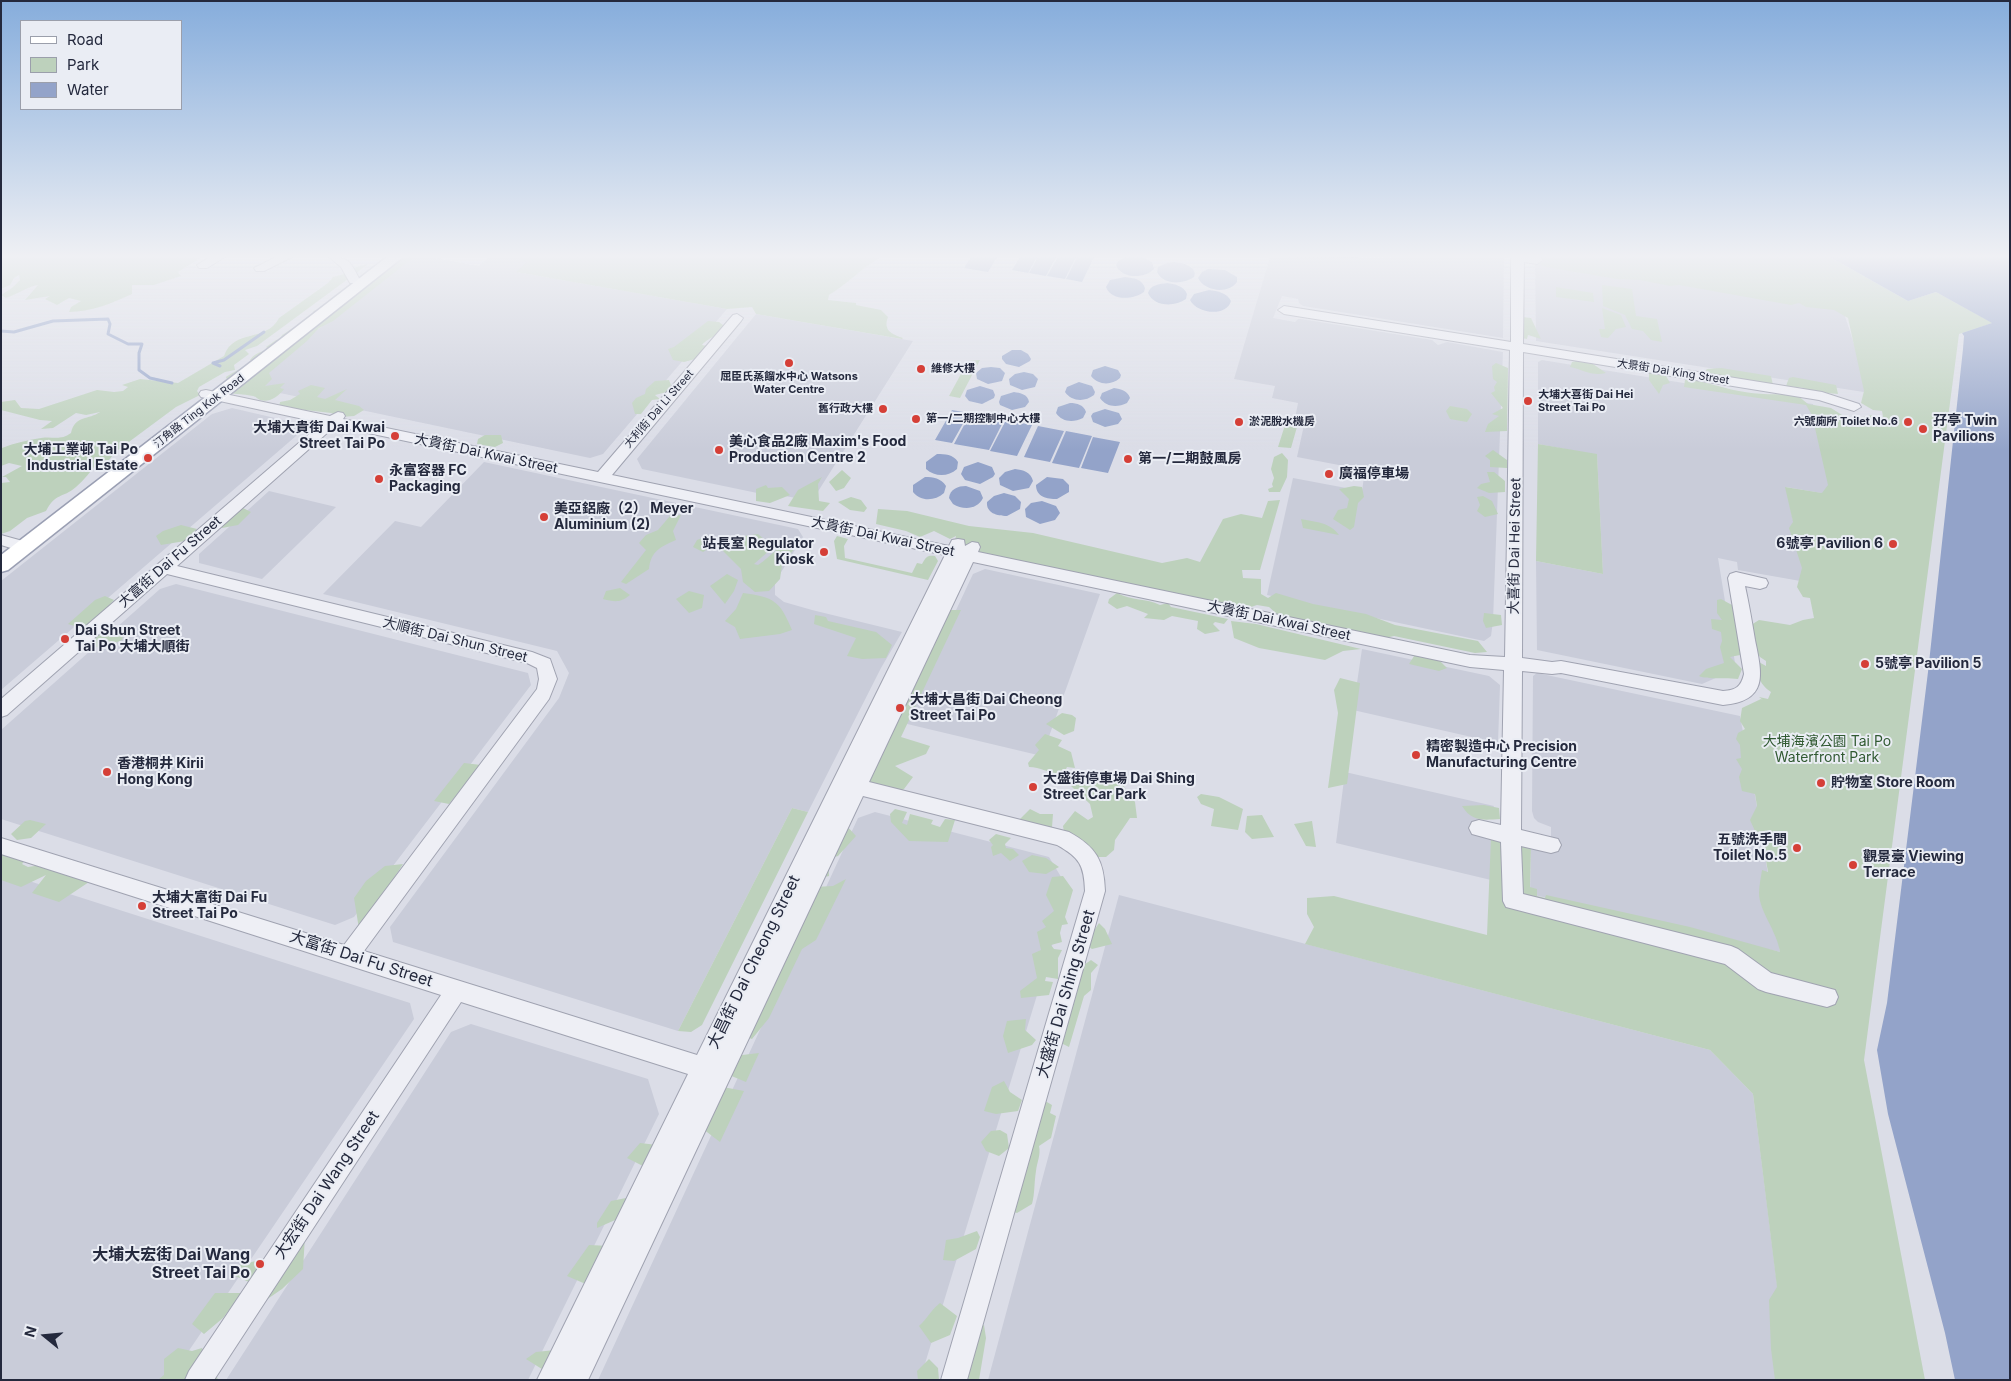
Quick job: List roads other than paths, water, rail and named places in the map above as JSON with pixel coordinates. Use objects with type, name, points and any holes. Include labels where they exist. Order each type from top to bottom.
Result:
[{"type":"main road","name":"汀角路 Ting Kok Road","points":[[216,392],[303,321]]},
{"type":"main road","name":"汀角路 Ting Kok Road","points":[[1,565],[10,546],[310,321]]},
{"type":"street","name":"大利街 Dai Li Street","points":[[604,474],[734,321]]},
{"type":"street","name":"大景街 Dai King Street","points":[[1361,321],[1822,396],[1854,407]]},
{"type":"street","name":"大喜街 Dai Hei Street","points":[[1518,321],[1511,835],[1513,901],[1730,956],[1766,982],[1827,997]]},
{"type":"street","name":"大貴街 Dai Kwai Street","points":[[216,392],[963,550],[1470,661],[1514,660],[1552,668],[1561,667],[1641,684],[1723,698],[1736,697],[1743,694],[1750,687],[1753,674],[1736,578],[1760,583]]},
{"type":"street","name":"大富街 Dai Fu Street","points":[[1,710],[336,417]]},
{"type":"street","name":"大昌街 Dai Cheong Street","points":[[550,1380],[711,1071],[963,550]]},
{"type":"street","name":"大順街 Dai Shun Street","points":[[164,568],[522,656],[544,664],[549,676],[548,685],[543,694],[349,955]]},
{"type":"street","name":"大盛街 Dai Shing Street","points":[[849,785],[1062,838],[1074,844],[1089,857],[1096,874],[1096,891],[954,1380]]},
{"type":"street","points":[[1479,828],[1551,845]]},
{"type":"street","name":"大富街 Dai Fu Street","points":[[1,846],[711,1071]]},
{"type":"street","name":"大宏街 Dai Wang Street","points":[[198,1380],[457,990]]},
{"type":"street","name":"大昌街 Dai Cheong Street","points":[[574,1380],[711,1071]]},
{"type":"water","points":[[1989,321],[2010,321],[2010,1380],[1955,1380],[1945,1333],[1888,1114],[1877,1050],[1887,1003],[1928,672],[1963,349],[1964,336],[1962,333],[1992,323]]},
{"type":"water","points":[[1012,350],[1021,350],[1028,354],[1031,359],[1030,361],[1019,367],[1006,364],[1002,356]]},
{"type":"water","points":[[1105,366],[1118,370],[1121,375],[1120,378],[1113,382],[1101,383],[1091,376],[1093,370]]},
{"type":"water","points":[[982,368],[1000,368],[1005,373],[1002,381],[988,384],[977,379],[976,373]]},
{"type":"water","points":[[1024,372],[1033,374],[1038,379],[1035,387],[1022,390],[1010,385],[1009,379],[1015,374]]},
{"type":"water","points":[[1079,382],[1092,386],[1095,392],[1094,395],[1083,400],[1071,398],[1065,392],[1067,387]]},
{"type":"water","points":[[980,386],[993,390],[994,398],[982,404],[969,401],[965,396],[967,390]]},
{"type":"water","points":[[1114,388],[1128,394],[1130,398],[1127,403],[1112,406],[1102,401],[1100,398],[1102,393]]},
{"type":"water","points":[[1014,392],[1027,397],[1029,402],[1025,407],[1012,410],[1000,405],[1001,396]]},
{"type":"water","points":[[1070,403],[1078,404],[1084,408],[1086,412],[1083,418],[1068,421],[1058,416],[1056,413],[1058,407]]},
{"type":"water","points":[[1105,409],[1119,413],[1122,419],[1118,424],[1105,427],[1093,422],[1091,416],[1093,413]]},
{"type":"water","points":[[952,410],[969,413],[952,443],[935,440]]},
{"type":"water","points":[[970,414],[1004,420],[989,450],[954,444]]},
{"type":"water","points":[[1006,420],[1032,425],[1017,456],[990,451]]},
{"type":"water","points":[[1038,426],[1064,431],[1050,462],[1024,457]]},
{"type":"water","points":[[1066,431],[1092,436],[1079,468],[1052,463]]},
{"type":"water","points":[[1093,437],[1120,442],[1108,473],[1081,468]]},
{"type":"water","points":[[937,454],[946,454],[954,457],[958,462],[957,469],[950,474],[937,475],[926,469],[926,462]]},
{"type":"water","points":[[978,462],[992,467],[995,474],[993,477],[980,484],[965,480],[961,474],[964,467]]},
{"type":"water","points":[[1015,469],[1030,475],[1033,481],[1029,488],[1013,491],[1000,485],[999,478],[1005,472]]},
{"type":"water","points":[[925,477],[942,481],[946,486],[944,493],[932,499],[920,498],[916,495],[913,492],[913,485]]},
{"type":"water","points":[[1047,477],[1063,479],[1069,485],[1069,492],[1057,499],[1046,498],[1040,495],[1036,485]]},
{"type":"water","points":[[966,486],[980,491],[983,498],[974,507],[961,507],[953,504],[949,498],[951,492],[957,487]]},
{"type":"water","points":[[1004,493],[1015,496],[1021,502],[1020,509],[1007,516],[993,513],[987,506],[987,502],[994,496]]},
{"type":"water","points":[[1042,501],[1056,506],[1060,513],[1055,520],[1040,524],[1026,517],[1025,509],[1031,503]]},
{"type":"waterway","points":[[1,331],[14,332],[51,321]]},
{"type":"waterway","points":[[109,321],[108,334],[128,344],[142,344],[139,353],[139,370],[150,378],[172,383]]},
{"type":"waterway","points":[[220,366],[213,363],[224,360],[264,332]]},
{"type":"place","name":"屈臣氏蒸餾水中心 Watsons Water Centre","points":[[789,363]]},
{"type":"place","name":"維修大樓","points":[[921,369]]},
{"type":"place","name":"大埔大喜街 Dai Hei Street Tai Po","points":[[1528,401]]},
{"type":"place","name":"舊行政大樓","points":[[883,409]]},
{"type":"place","name":"第一/二期控制中心大樓","points":[[916,419]]},
{"type":"place","name":"淤泥脫水機房","points":[[1239,422]]},
{"type":"place","name":"六號廁所 Toilet No.6","points":[[1908,422]]},
{"type":"place","name":"孖亭 Twin Pavilions","points":[[1923,429]]},
{"type":"place","name":"大埔大貴街 Dai Kwai Street Tai Po","points":[[395,436]]},
{"type":"place","name":"美心食品2廠 Maxim's Food Production Centre 2","points":[[719,450]]},
{"type":"place","name":"大埔工業邨 Tai Po Industrial Estate","points":[[148,458]]},
{"type":"place","name":"第一/二期鼓風房","points":[[1128,459]]},
{"type":"place","name":"廣福停車場","points":[[1329,474]]},
{"type":"place","name":"永富容器 FC Packaging","points":[[379,479]]},
{"type":"place","name":"美亞鋁廠（2） Meyer Aluminium (2)","points":[[544,517]]},
{"type":"place","name":"6號亭 Pavilion 6","points":[[1893,544]]},
{"type":"place","name":"站長室 Regulator Kiosk","points":[[824,552]]},
{"type":"place","name":"Dai Shun Street Tai Po 大埔大順街","points":[[65,639]]},
{"type":"place","name":"5號亭 Pavilion 5","points":[[1865,664]]},
{"type":"place","name":"大埔大昌街 Dai Cheong Street Tai Po","points":[[900,708]]},
{"type":"place","name":"精密製造中心 Precision Manufacturing Centre","points":[[1416,755]]},
{"type":"place","name":"香港桐井 Kirii Hong Kong","points":[[107,772]]},
{"type":"place","name":"貯物室 Store Room","points":[[1821,783]]},
{"type":"place","name":"大盛街停車場 Dai Shing Street Car Park","points":[[1033,787]]},
{"type":"place","name":"五號洗手間 Toilet No.5","points":[[1797,848]]},
{"type":"place","name":"觀景臺 Viewing Terrace","points":[[1853,865]]},
{"type":"place","name":"大埔大富街 Dai Fu Street Tai Po","points":[[142,906]]},
{"type":"place","name":"大埔大宏街 Dai Wang Street Tai Po","points":[[260,1264]]},
{"type":"park label","name":"大埔海濱公園 Tai Po Waterfront Park","points":[[1827,750]]}]
